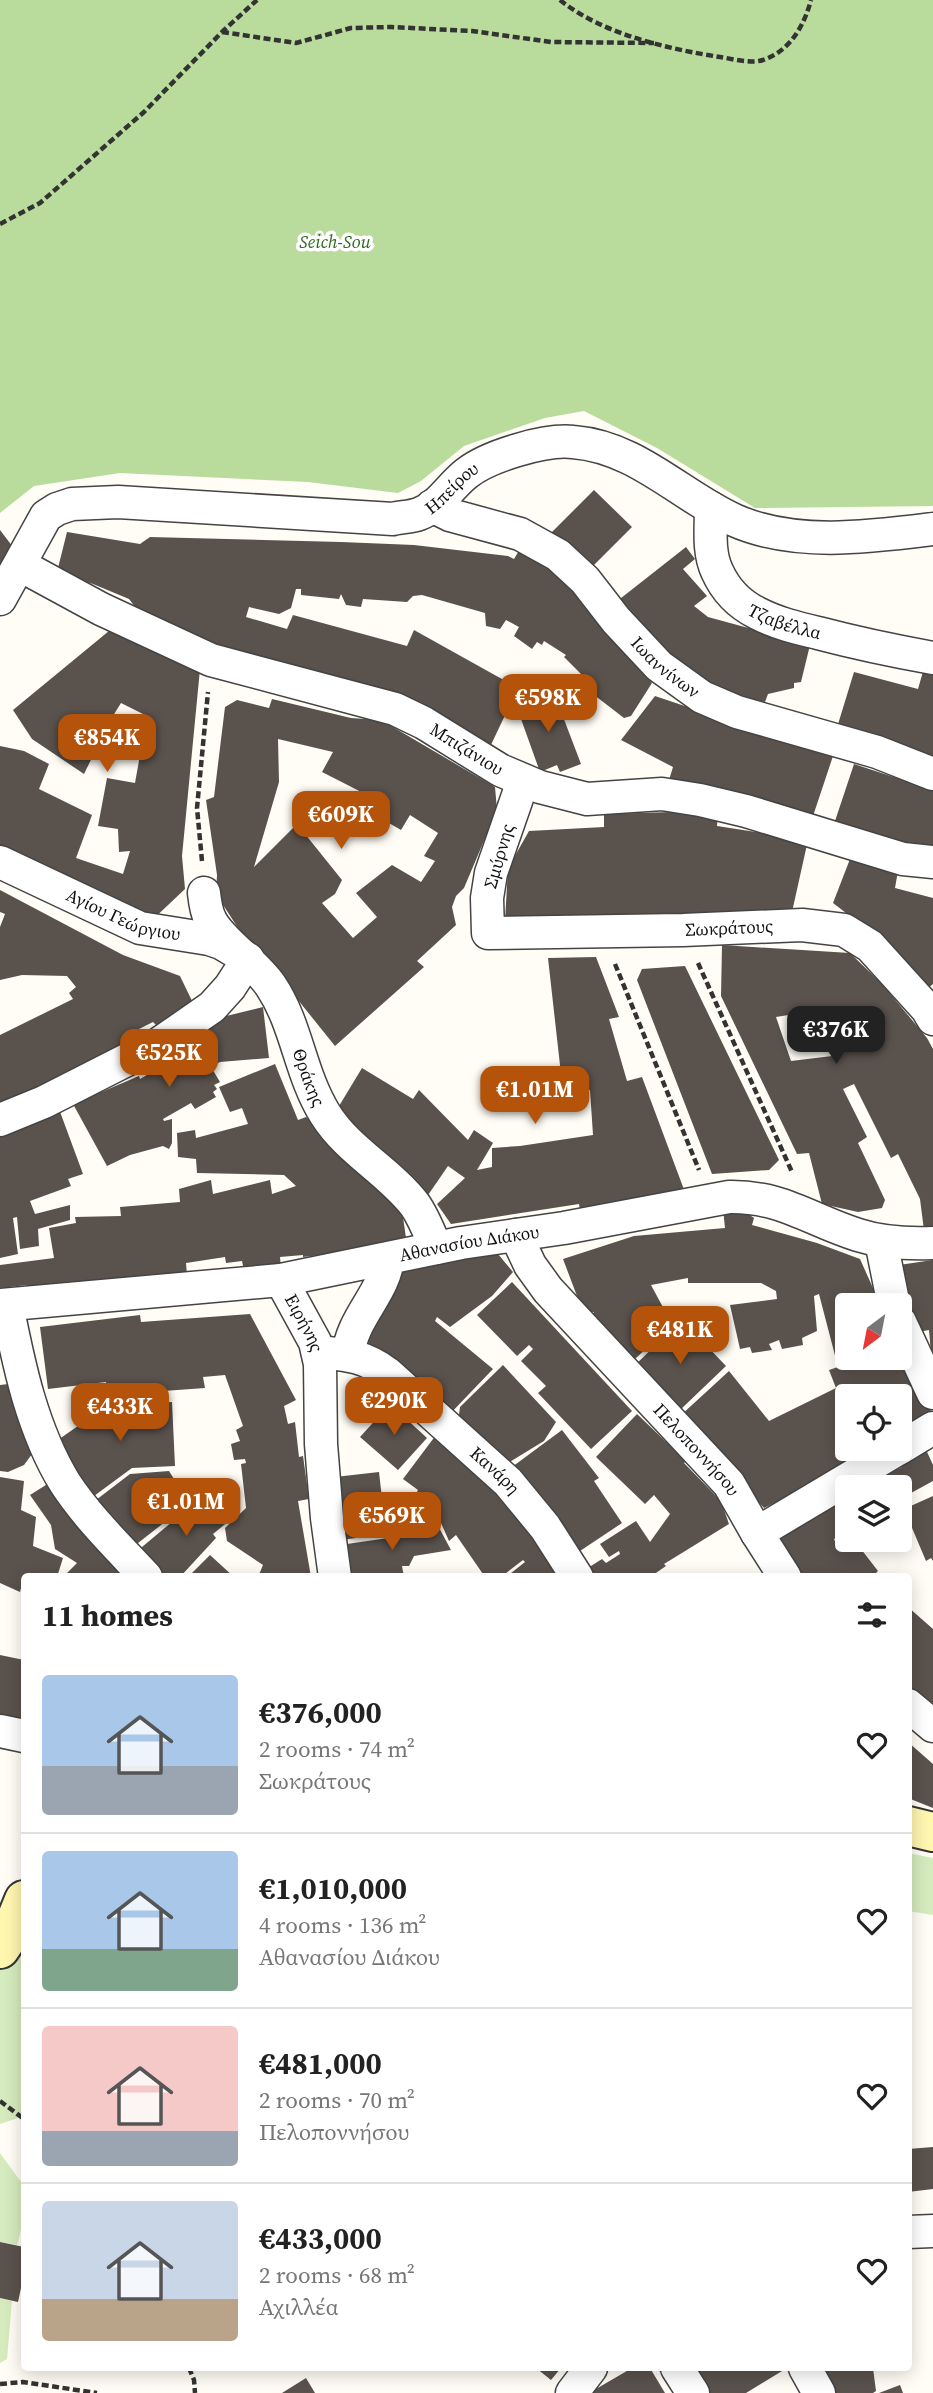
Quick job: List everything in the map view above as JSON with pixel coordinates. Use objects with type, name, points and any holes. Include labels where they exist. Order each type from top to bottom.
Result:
[{"type":"main road","points":[[912,1827],[933,1832]]},
{"type":"main road","points":[[0,1906],[21,1893]]},
{"type":"main road","points":[[0,1948],[10,1934],[21,1907]]},
{"type":"street","name":"Ηπείρου","points":[[0,599],[46,516],[57,509],[72,505],[132,502],[393,519],[421,514],[468,472],[489,461],[517,451],[570,441],[599,445],[637,461],[710,508],[758,529],[801,536],[840,537],[933,529]]},
{"type":"street","name":"Ιωαννίνων","points":[[432,506],[450,514],[520,534],[558,555],[584,580],[659,666],[702,697],[737,712],[877,752],[933,774]]},
{"type":"street","name":"Τζαβέλλα","points":[[710,508],[711,552],[716,570],[738,601],[779,623],[852,642],[933,658]]},
{"type":"street","name":"Μπιζάνιου","points":[[20,565],[101,608],[211,660],[386,705],[424,723],[487,763],[523,781],[587,799],[662,794],[700,800],[746,811],[903,859],[933,862]]},
{"type":"street","name":"Σμύρνης","points":[[488,933],[487,898],[491,873],[523,781]]},
{"type":"street","name":"Αγίου Γεώργιου","points":[[0,862],[131,924],[158,932],[209,939],[248,959]]},
{"type":"street","name":"Θράκης","points":[[204,893],[206,912],[211,923],[263,974],[281,1001],[314,1092],[325,1114],[349,1143],[395,1184],[415,1206],[436,1248]]},
{"type":"street","name":"Σωκράτους","points":[[488,933],[802,925],[844,930],[870,946],[933,1019]]},
{"type":"street","points":[[0,1120],[44,1102],[160,1044],[212,1007],[230,987],[248,959]]},
{"type":"street","name":"Αθανασίου Διάκου","points":[[3,1305],[281,1280],[436,1248],[711,1199],[742,1196],[765,1199],[856,1235],[881,1241],[933,1243]]},
{"type":"street","name":"Πελοποννήσου","points":[[516,1235],[530,1265],[548,1290],[729,1484],[782,1573]]},
{"type":"street","points":[[881,1241],[891,1293]]},
{"type":"street","points":[[333,1353],[354,1329],[384,1278],[388,1259]]},
{"type":"street","name":"Ειρήνης","points":[[281,1280],[309,1331],[333,1353],[321,1379],[321,1444],[334,1573]]},
{"type":"street","points":[[3,1305],[44,1443],[65,1483],[83,1508],[142,1573]]},
{"type":"street","points":[[912,1348],[933,1394]]},
{"type":"street","name":"Κανάρη","points":[[333,1353],[365,1359],[387,1373],[508,1482],[545,1527],[574,1573]]},
{"type":"street","points":[[912,1440],[933,1428]]},
{"type":"street","points":[[757,1533],[877,1461]]},
{"type":"street","points":[[912,1709],[933,1726]]},
{"type":"street","points":[[0,1731],[21,1735]]},
{"type":"street","points":[[912,2232],[933,2231]]},
{"type":"street","points":[[679,2371],[692,2393]]},
{"type":"street","points":[[807,2371],[819,2393]]},
{"type":"path","points":[[0,224],[40,203],[144,112],[257,0]]},
{"type":"path","points":[[560,0],[572,10],[619,32],[675,50],[742,61],[762,61],[781,50],[799,33],[811,0]]},
{"type":"path","points":[[222,32],[296,43],[351,28],[391,27],[472,30],[551,41],[654,43]]},
{"type":"path","points":[[204,893],[197,808],[211,660]]},
{"type":"path","points":[[683,930],[811,1215]]},
{"type":"path","points":[[601,931],[711,1199]]},
{"type":"path","points":[[1,2104],[21,2117]]},
{"type":"path","points":[[190,2371],[195,2393]]},
{"type":"path","points":[[0,2384],[23,2382],[97,2393]]},
{"type":"green space","name":"Seich-Sou","points":[[0,0],[933,0],[933,506],[755,508],[657,448],[584,411],[545,418],[464,446],[421,481],[398,493],[308,482],[120,473],[34,486],[0,513]]},
{"type":"green space","points":[[912,1854],[933,1858],[933,1915],[912,1912]]},
{"type":"green space","points":[[21,1934],[21,2117],[0,2124],[0,1962]]},
{"type":"green space","points":[[0,2153],[21,2182],[21,2230],[17,2245],[0,2242]]},
{"type":"green space","points":[[0,2298],[12,2301],[7,2359],[0,2363]]},
{"type":"building","points":[[594,490],[632,527],[589,570],[551,533]]},
{"type":"building","points":[[0,530],[16,551],[0,584]]},
{"type":"building","points":[[67,532],[140,544],[150,537],[414,545],[508,556],[514,559],[520,549],[578,589],[652,683],[631,716],[624,718],[576,681],[581,674],[564,657],[566,655],[544,641],[542,645],[537,642],[532,649],[514,636],[519,627],[506,620],[500,629],[486,626],[485,613],[422,595],[413,596],[407,602],[363,599],[361,607],[346,605],[341,594],[339,599],[301,595],[301,589],[296,589],[291,608],[279,614],[249,607],[246,617],[287,629],[293,615],[407,646],[414,630],[518,688],[489,749],[197,644],[143,617],[129,599],[57,572]]},
{"type":"building","points":[[686,547],[695,559],[683,569],[707,596],[694,606],[708,617],[810,645],[801,682],[794,683],[794,688],[768,694],[765,702],[725,696],[693,684],[616,602]]},
{"type":"building","points":[[115,626],[200,669],[182,856],[185,889],[148,924],[0,852],[0,746],[24,751],[49,764],[39,789],[92,815],[76,858],[123,874],[130,851],[119,852],[118,829],[98,826],[107,778],[135,783],[147,716],[121,703],[84,774],[32,739],[13,710]]},
{"type":"building","points":[[924,668],[933,670],[933,764],[835,734],[854,672],[918,689]]},
{"type":"building","points":[[554,693],[581,764],[560,772],[557,765],[540,772],[516,705]]},
{"type":"building","points":[[655,696],[833,756],[812,819],[669,780],[673,767],[621,740]]},
{"type":"building","points":[[272,699],[351,718],[381,720],[495,787],[497,810],[464,888],[456,896],[452,907],[456,925],[417,961],[424,967],[335,1046],[265,959],[264,952],[251,948],[216,894],[217,875],[206,800],[214,797],[225,707],[237,700],[269,708]],"holes":[[[278,739],[333,752],[322,772],[375,799],[368,811],[401,830],[410,815],[438,833],[424,856],[435,861],[421,882],[392,865],[356,893],[377,917],[353,938],[322,903],[335,894],[342,880],[297,824],[254,867],[279,782]]]},
{"type":"building","points":[[854,764],[933,790],[933,851],[834,824]]},
{"type":"building","points":[[604,814],[718,814],[717,826],[808,840],[792,912],[505,921],[508,868],[529,831],[604,827]]},
{"type":"building","points":[[850,859],[899,865],[895,888],[933,898],[933,984],[926,990],[876,936],[833,903]]},
{"type":"building","points":[[0,890],[123,955],[180,976],[194,1005],[157,1026],[153,1022],[137,1030],[139,1033],[103,1056],[0,1109],[0,1035],[73,999],[69,993],[76,987],[67,976],[22,975],[0,980],[0,927],[5,914],[0,912]]},
{"type":"building","points":[[722,945],[850,953],[882,984],[933,1049],[933,1236],[925,1238],[920,1199],[898,1154],[891,1158],[854,1084],[843,1089],[867,1137],[858,1143],[885,1200],[882,1208],[858,1212],[822,1204],[809,1153],[797,1154],[721,996]],"holes":[[[826,1009],[839,1026],[847,1021],[862,1036],[832,1056],[791,1061],[776,1017]]]},
{"type":"building","points":[[596,957],[619,1017],[609,1019],[627,1081],[642,1077],[686,1195],[581,1216],[579,1204],[451,1224],[437,1204],[465,1178],[448,1166],[426,1198],[336,1111],[362,1068],[413,1099],[419,1090],[468,1140],[474,1130],[493,1143],[477,1170],[492,1167],[492,1148],[593,1135],[590,1090],[563,1092],[548,958]]},
{"type":"building","points":[[685,966],[779,1160],[769,1170],[712,1174],[637,980],[642,969]]},
{"type":"building","points":[[263,1007],[269,1058],[220,1062],[211,1067],[220,1082],[214,1085],[217,1089],[213,1092],[216,1097],[195,1109],[191,1103],[163,1119],[172,1119],[172,1143],[169,1149],[163,1146],[130,1155],[107,1166],[73,1104],[139,1076],[140,1079],[207,1040],[203,1029],[218,1018]]},
{"type":"building","points":[[275,1064],[298,1120],[306,1117],[363,1168],[400,1196],[407,1245],[303,1257],[280,1257],[281,1268],[244,1271],[242,1261],[226,1263],[225,1257],[186,1263],[187,1275],[28,1291],[27,1285],[0,1288],[0,1265],[54,1258],[49,1228],[76,1223],[75,1217],[121,1216],[120,1207],[180,1202],[179,1189],[211,1180],[213,1194],[270,1180],[272,1194],[296,1186],[284,1175],[197,1173],[196,1159],[178,1157],[177,1133],[195,1130],[196,1138],[248,1124],[242,1108],[230,1112],[219,1087]]},
{"type":"building","points":[[59,1109],[83,1174],[68,1179],[71,1186],[30,1201],[35,1214],[70,1205],[70,1220],[38,1229],[39,1246],[20,1249],[17,1217],[13,1218],[18,1254],[0,1258],[0,1131]]},
{"type":"building","points":[[723,1209],[741,1209],[754,1218],[752,1225],[817,1243],[860,1259],[875,1293],[835,1293],[835,1355],[819,1294],[814,1296],[817,1331],[802,1338],[803,1345],[782,1349],[779,1340],[769,1344],[772,1350],[752,1353],[750,1347],[740,1349],[730,1305],[777,1299],[776,1291],[761,1283],[688,1283],[688,1278],[651,1285],[672,1324],[635,1359],[629,1354],[623,1360],[587,1322],[594,1312],[583,1312],[563,1259],[634,1236],[725,1228]]},
{"type":"building","points":[[493,1248],[513,1272],[492,1296],[450,1327],[437,1317],[435,1321],[493,1369],[448,1416],[362,1337],[408,1262]]},
{"type":"building","points":[[933,1260],[933,1354],[929,1330],[918,1332],[912,1311],[912,1293],[907,1293],[899,1265]]},
{"type":"building","points":[[512,1282],[632,1411],[591,1449],[538,1393],[546,1386],[521,1361],[533,1349],[529,1345],[517,1356],[477,1315]]},
{"type":"building","points":[[250,1314],[296,1400],[284,1406],[288,1424],[295,1422],[299,1457],[303,1456],[309,1499],[298,1501],[310,1573],[260,1573],[263,1565],[227,1541],[225,1528],[246,1508],[241,1464],[246,1463],[245,1459],[234,1460],[231,1444],[240,1441],[236,1430],[243,1426],[225,1375],[203,1377],[205,1388],[108,1395],[106,1382],[48,1389],[40,1327],[140,1315],[141,1322]]},
{"type":"building","points":[[682,1320],[726,1366],[679,1411],[635,1365]]},
{"type":"building","points":[[503,1365],[556,1422],[544,1441],[503,1466],[458,1422],[460,1407]]},
{"type":"building","points":[[829,1370],[909,1370],[933,1415],[912,1432],[912,1384],[835,1385]]},
{"type":"building","points":[[729,1371],[769,1421],[835,1388],[835,1461],[860,1461],[764,1508],[680,1416]]},
{"type":"building","points":[[17,1383],[35,1450],[24,1465],[8,1472],[0,1471],[0,1385]]},
{"type":"building","points":[[172,1402],[175,1466],[132,1468],[94,1496],[55,1442],[108,1405]]},
{"type":"building","points":[[390,1404],[427,1438],[398,1470],[360,1437]]},
{"type":"building","points":[[637,1414],[686,1461],[684,1463],[721,1501],[729,1524],[664,1564],[666,1566],[656,1573],[584,1573],[583,1571],[602,1559],[606,1563],[620,1554],[619,1551],[609,1557],[600,1544],[636,1521],[650,1542],[670,1514],[654,1495],[645,1504],[596,1457]]},
{"type":"building","points":[[562,1430],[599,1478],[594,1481],[622,1523],[574,1555],[512,1467]]},
{"type":"building","points":[[436,1435],[503,1496],[562,1573],[511,1573],[525,1562],[523,1560],[506,1573],[482,1573],[456,1535],[449,1541],[433,1505],[425,1511],[414,1498],[418,1490],[403,1479]]},
{"type":"building","points":[[923,1443],[933,1465],[933,1481],[912,1492],[912,1475],[887,1475],[902,1467],[899,1461],[912,1461],[912,1448]]},
{"type":"building","points":[[169,1471],[189,1503],[133,1547],[96,1500],[130,1474]]},
{"type":"building","points":[[379,1472],[386,1534],[341,1540],[335,1477]]},
{"type":"building","points":[[0,1477],[24,1481],[21,1510],[36,1517],[33,1546],[63,1558],[58,1573],[21,1573],[20,1592],[0,1583]]},
{"type":"building","points":[[57,1478],[129,1573],[67,1573],[77,1563],[55,1549],[51,1525],[30,1495]]},
{"type":"building","points":[[209,1491],[235,1516],[213,1534],[216,1538],[184,1573],[155,1573],[136,1552]]},
{"type":"building","points":[[933,1496],[933,1561],[931,1558],[926,1561],[912,1528],[912,1505]]},
{"type":"building","points":[[835,1504],[835,1552],[863,1552],[878,1571],[876,1573],[794,1573],[763,1536]]},
{"type":"building","points":[[436,1522],[451,1550],[414,1556],[409,1566],[402,1566],[403,1573],[345,1573],[340,1545],[395,1537],[403,1529]]},
{"type":"building","points":[[210,1555],[230,1573],[192,1573]]},
{"type":"building","points":[[912,1611],[933,1629],[933,1717],[912,1699]]},
{"type":"building","points":[[0,1655],[21,1659],[21,1724],[0,1720]]},
{"type":"building","points":[[912,1746],[933,1764],[933,1808],[912,1800]]},
{"type":"building","points":[[933,2147],[933,2189],[912,2192],[912,2149]]},
{"type":"building","points":[[0,2242],[21,2246],[21,2288],[18,2302],[0,2298]]},
{"type":"building","points":[[540,2371],[558,2371],[551,2380]]},
{"type":"building","points":[[627,2371],[652,2371],[665,2393],[589,2393]]},
{"type":"building","points":[[690,2371],[782,2371],[746,2393],[703,2393]]},
{"type":"building","points":[[812,2371],[873,2371],[876,2391],[873,2393],[823,2393]]},
{"type":"building","points":[[306,2378],[315,2393],[282,2393]]},
{"type":"building","points":[[900,2385],[903,2393],[879,2393]]}]
